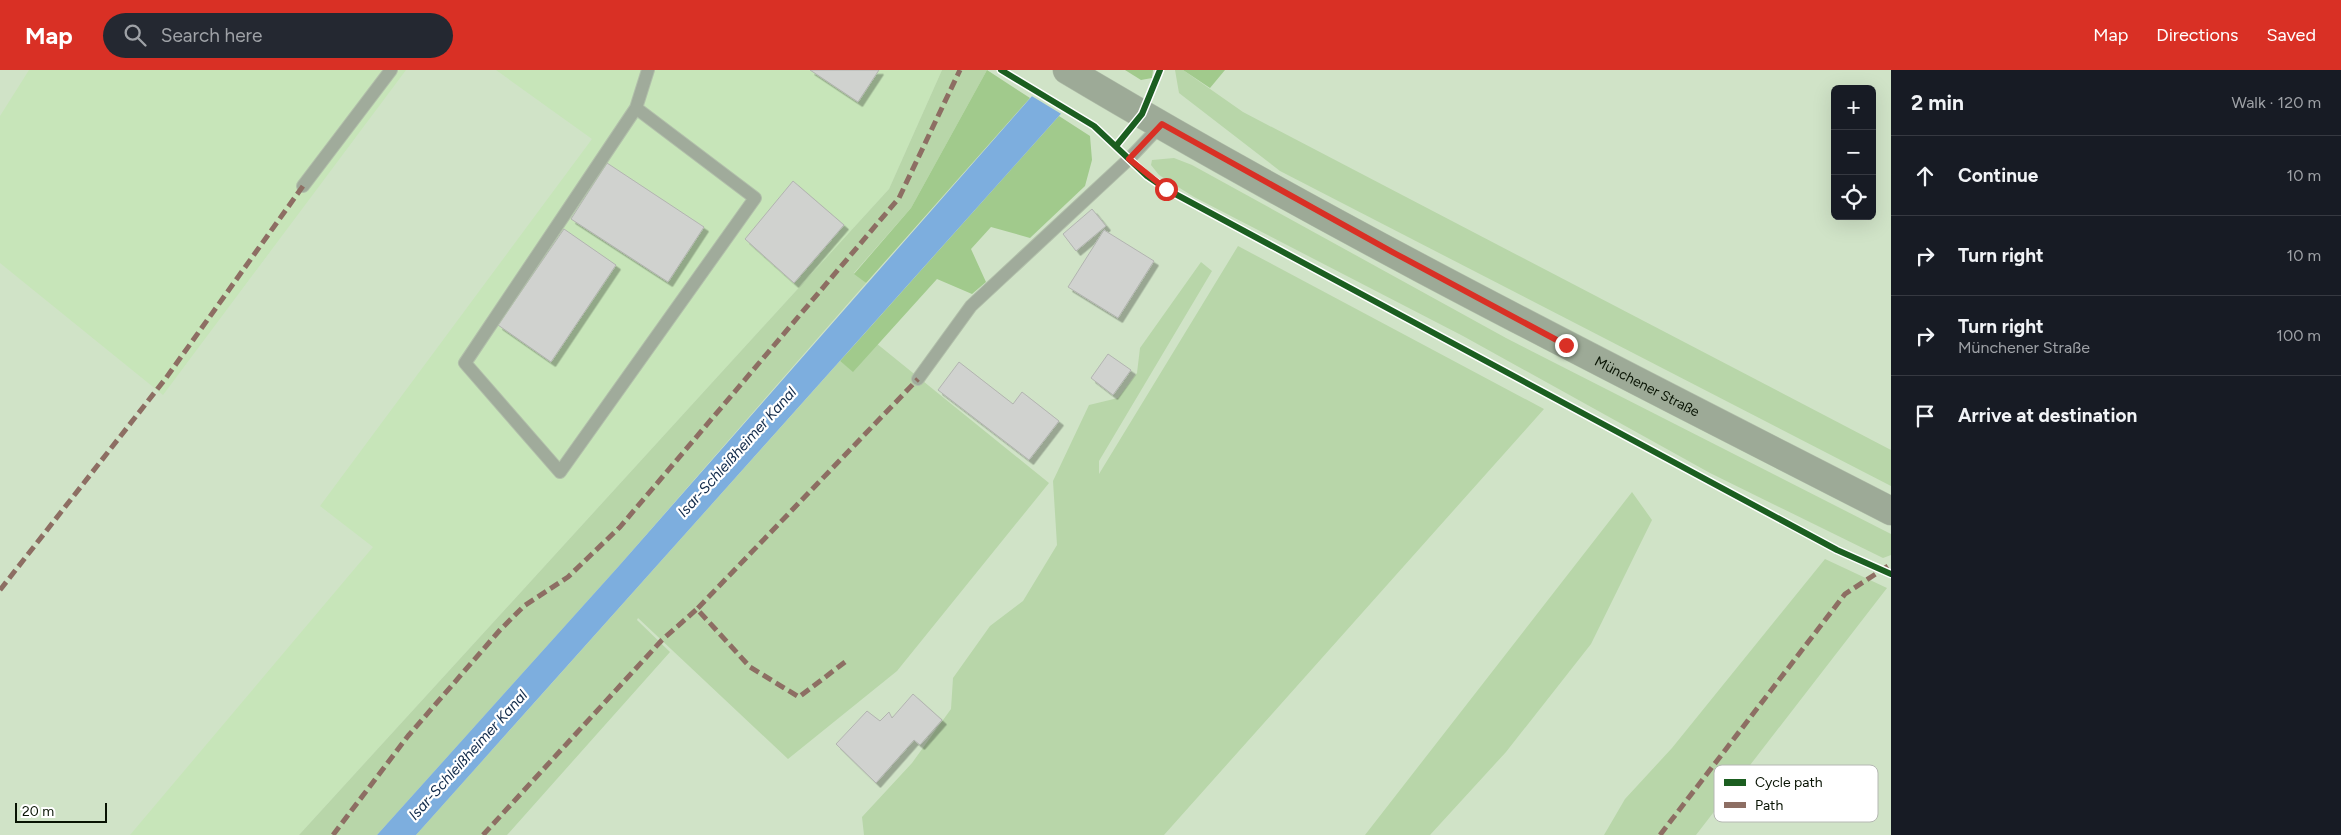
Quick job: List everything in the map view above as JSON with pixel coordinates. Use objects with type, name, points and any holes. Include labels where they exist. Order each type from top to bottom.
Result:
[{"type":"main road","name":"Münchener Straße","points":[[1067,70],[1118,100],[1507,313],[1891,511]]},
{"type":"lane","points":[[303,186],[391,70]]},
{"type":"lane","points":[[636,108],[755,198],[560,472],[465,363],[636,108],[648,70]]},
{"type":"lane","points":[[918,379],[972,306],[1129,159],[1162,124]]},
{"type":"shaded area","points":[[29,70],[406,70],[163,395],[0,263],[0,116]]},
{"type":"shaded area","points":[[496,70],[942,70],[889,189],[299,835],[130,835],[373,547],[320,506],[592,139]]},
{"type":"shaded area","points":[[942,70],[987,70],[911,208],[854,273],[866,283],[618,567],[377,835],[299,835],[889,189]]},
{"type":"shaded area","points":[[987,70],[1030,98],[866,283],[854,274],[911,208]]},
{"type":"shaded area","points":[[1125,70],[1153,70],[1152,78],[1141,80]]},
{"type":"shaded area","points":[[1175,70],[1183,70],[1243,112],[1891,450],[1891,486],[1280,171],[1179,93]]},
{"type":"shaded area","points":[[1183,70],[1225,70],[1210,88]]},
{"type":"shaded area","points":[[1059,116],[1090,136],[1092,160],[1085,186],[1030,238],[991,227],[971,249],[986,282],[972,294],[937,279],[853,372],[840,361]]},
{"type":"shaded area","points":[[1174,158],[1192,165],[1506,338],[1891,534],[1891,555],[1883,558],[1710,473],[1463,336],[1194,197],[1159,175],[1151,165],[1152,160]]},
{"type":"shaded area","points":[[1238,246],[1544,409],[1164,835],[864,835],[862,817],[912,763],[951,709],[953,678],[990,626],[1023,601],[1057,545],[1053,481],[1089,405],[1118,398],[1137,373],[1140,348],[1201,262],[1212,271],[1099,461],[1099,474]]},
{"type":"shaded area","points":[[876,343],[1049,483],[897,671],[788,759],[638,618],[637,620],[670,652],[507,835],[416,835],[840,361],[853,371]]},
{"type":"shaded area","points":[[1632,492],[1652,520],[1591,644],[1506,752],[1430,835],[1365,835]]},
{"type":"shaded area","points":[[1825,559],[1887,588],[1750,765],[1714,765],[1714,812],[1696,835],[1604,835],[1625,799],[1672,748]]},
{"type":"water","name":"Isar-Schleißheimer Kanal","points":[[1055,70],[1100,70],[416,835],[377,835],[618,567]]},
{"type":"pier","points":[[1051,70],[1102,70],[1063,115],[1030,95]]},
{"type":"building","points":[[810,70],[879,70],[858,102]]},
{"type":"building","points":[[607,163],[704,227],[668,282],[571,219]]},
{"type":"building","points":[[793,181],[844,225],[794,283],[745,239]]},
{"type":"building","points":[[1092,209],[1106,226],[1076,251],[1063,234]]},
{"type":"building","points":[[564,229],[616,265],[551,362],[498,325]]},
{"type":"building","points":[[1104,230],[1154,261],[1118,318],[1068,287]]},
{"type":"building","points":[[1108,354],[1131,370],[1113,395],[1091,378]]},
{"type":"building","points":[[959,362],[1013,404],[1022,392],[1059,421],[1029,460],[938,390]]},
{"type":"building","points":[[913,694],[942,720],[920,745],[914,740],[876,783],[836,744],[867,711],[880,721],[889,712],[892,718]]},
{"type":"marked path","points":[[333,835],[408,736],[500,630],[524,606],[568,577],[620,527],[899,198],[960,70]]},
{"type":"marked path","points":[[0,590],[166,378],[303,186]]},
{"type":"marked path","points":[[845,662],[799,697],[750,667],[697,609],[918,379]]},
{"type":"marked path","points":[[1660,835],[1845,594],[1891,564]]},
{"type":"marked path","points":[[483,835],[662,640],[697,609]]},
{"type":"cycle path","points":[[1001,70],[1094,126],[1147,176],[1166,189],[1837,550],[1891,574]]},
{"type":"cycle path","points":[[1116,146],[1142,114],[1160,70]]},
{"type":"route","points":[[1166,189],[1147,176],[1129,159],[1162,124],[1396,254],[1566,345]]}]
